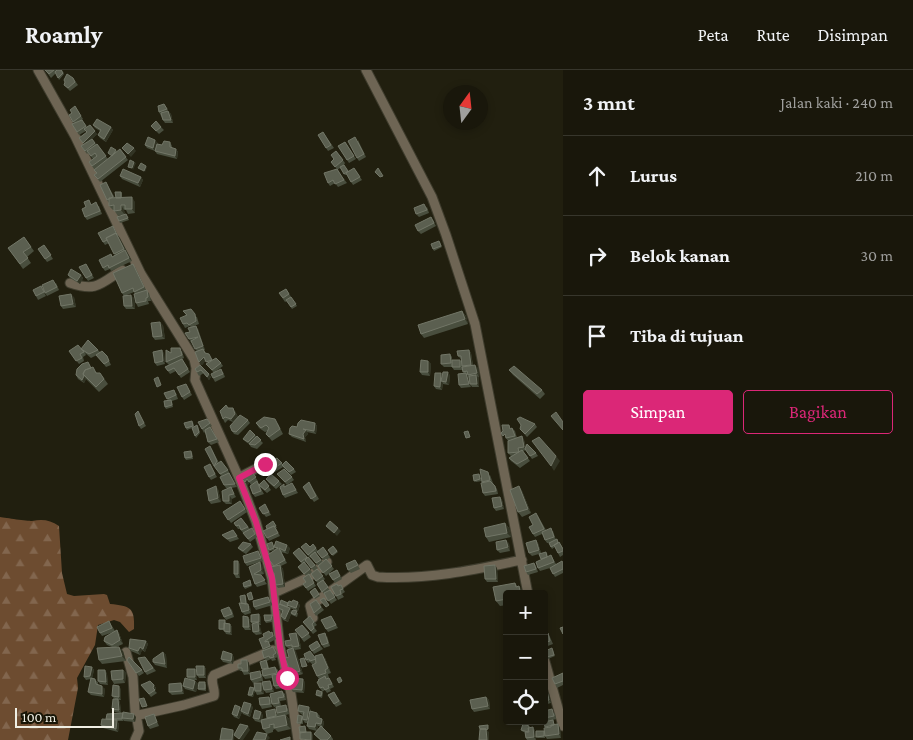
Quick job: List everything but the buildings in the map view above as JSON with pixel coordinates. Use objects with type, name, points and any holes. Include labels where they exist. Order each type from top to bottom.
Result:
[{"type":"street","points":[[38,70],[78,143],[135,262],[194,359],[196,368],[195,380],[198,390],[209,409],[239,478],[256,522],[272,578],[280,647],[298,740]]},
{"type":"street","points":[[366,70],[432,197],[475,324],[527,590]]},
{"type":"street","points":[[70,283],[91,288],[99,286],[135,262]]},
{"type":"street","points":[[239,478],[265,464]]},
{"type":"street","points":[[313,618],[310,606],[314,602],[367,565],[372,575],[378,577],[417,578],[522,560]]},
{"type":"street","points":[[274,593],[309,577],[327,562]]},
{"type":"street","points":[[136,714],[184,705],[214,696],[212,679],[214,675],[280,647]]},
{"type":"street","points":[[126,652],[132,677],[139,733],[135,740]]},
{"type":"street","points":[[548,672],[563,726]]},
{"type":"green space","points":[[0,517],[29,521],[46,520],[59,526],[62,573],[67,594],[74,596],[104,594],[107,595],[110,604],[127,607],[132,612],[134,629],[129,632],[120,622],[114,620],[98,625],[95,645],[77,678],[78,688],[68,740],[0,740]]},
{"type":"route","points":[[265,464],[239,478],[256,522],[272,578],[280,647],[287,678]]}]
